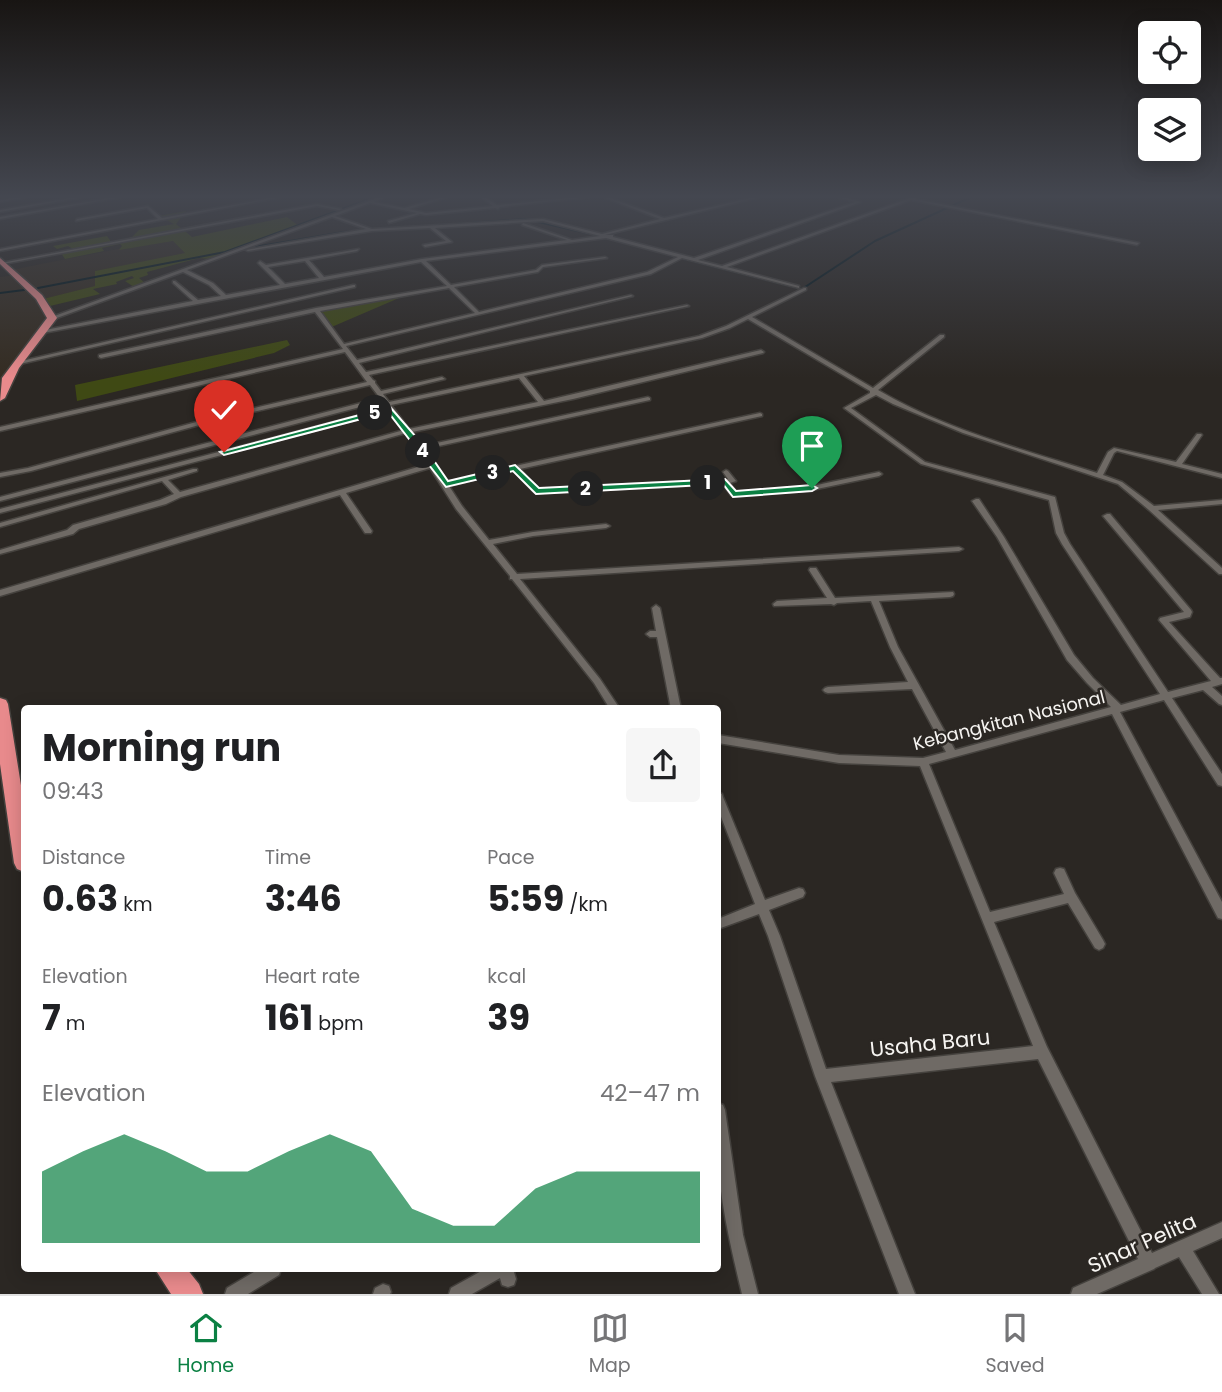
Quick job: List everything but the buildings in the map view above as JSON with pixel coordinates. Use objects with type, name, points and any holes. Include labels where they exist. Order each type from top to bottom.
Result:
[{"type":"highway","points":[[0,398],[1,390],[52,318],[46,306],[2,261]]},
{"type":"highway","points":[[0,704],[21,843]]},
{"type":"highway","points":[[171,1272],[189,1294]]},
{"type":"street","points":[[2,261],[22,257]]},
{"type":"street","points":[[52,318],[216,257]]},
{"type":"street","points":[[267,266],[315,257]]},
{"type":"street","points":[[43,331],[443,257]]},
{"type":"street","points":[[0,429],[649,273],[680,257]]},
{"type":"street","points":[[684,257],[797,287]]},
{"type":"street","points":[[696,259],[701,257]]},
{"type":"street","points":[[723,267],[749,257]]},
{"type":"street","points":[[101,356],[316,310],[540,270],[542,266],[605,258]]},
{"type":"street","points":[[306,259],[323,279]]},
{"type":"street","points":[[422,260],[479,314]]},
{"type":"street","points":[[261,262],[284,286]]},
{"type":"street","points":[[183,270],[211,284],[225,297]]},
{"type":"street","points":[[176,282],[197,302]]},
{"type":"street","points":[[20,362],[352,286]]},
{"type":"street","points":[[0,499],[386,401],[692,339],[748,317],[804,289]]},
{"type":"street","points":[[356,362],[631,296]]},
{"type":"street","points":[[278,303],[296,314]]},
{"type":"street","points":[[367,374],[687,306]]},
{"type":"street","points":[[316,310],[331,333],[373,382],[487,543],[597,681],[612,705]]},
{"type":"street","points":[[748,317],[874,393],[965,432],[1100,475],[1127,487],[1222,572]]},
{"type":"street","points":[[942,336],[874,393],[847,408],[923,463],[1052,499],[1060,533],[1222,782]]},
{"type":"street","points":[[0,552],[70,532],[76,527],[163,502],[178,495],[407,431],[761,352]]},
{"type":"street","points":[[520,374],[541,402]]},
{"type":"street","points":[[0,511],[386,401],[442,379]]},
{"type":"street","points":[[0,475],[29,470],[213,419],[373,382]]},
{"type":"street","points":[[421,448],[648,399]]},
{"type":"street","points":[[446,485],[760,415]]},
{"type":"street","points":[[1178,464],[1199,435]]},
{"type":"street","points":[[1100,475],[1111,452],[1116,449],[1222,476]]},
{"type":"street","points":[[0,593],[432,465]]},
{"type":"street","points":[[515,468],[536,491],[733,481],[726,471]]},
{"type":"street","points":[[0,525],[194,470]]},
{"type":"street","points":[[725,481],[733,494],[812,488],[879,474]]},
{"type":"street","points":[[163,479],[178,495]]},
{"type":"street","points":[[341,491],[368,531]]},
{"type":"street","points":[[976,501],[1014,558],[1065,650],[1117,709],[1222,914]]},
{"type":"street","points":[[1152,508],[1222,502]]},
{"type":"street","points":[[1107,516],[1188,612],[1187,615],[1163,620],[1220,682]]},
{"type":"street","points":[[487,543],[533,534],[606,526]]},
{"type":"street","points":[[513,577],[959,549]]},
{"type":"street","points":[[813,570],[834,602]]},
{"type":"street","points":[[777,604],[950,594]]},
{"type":"street","points":[[875,600],[894,647],[952,754]]},
{"type":"street","points":[[656,608],[675,705]]},
{"type":"street","points":[[650,634],[661,634]]},
{"type":"street","name":"Kebangkitan Nasional","points":[[721,739],[839,759],[923,762],[1220,682]]},
{"type":"street","points":[[828,691],[915,685]]},
{"type":"street","points":[[1205,686],[1222,702]]},
{"type":"street","points":[[923,762],[1042,1052],[1149,1264]]},
{"type":"street","points":[[721,805],[907,1294]]},
{"type":"street","points":[[1060,873],[1099,944]]},
{"type":"street","points":[[721,923],[799,893]]},
{"type":"street","points":[[987,918],[1071,897]]},
{"type":"street","name":"Usaha Baru","points":[[822,1076],[1042,1052]]},
{"type":"street","points":[[721,1132],[735,1235],[750,1294]]},
{"type":"street","name":"Sinar Pelita","points":[[1079,1294],[1222,1230]]},
{"type":"street","points":[[1181,1248],[1210,1294]]},
{"type":"street","points":[[233,1294],[268,1272]]},
{"type":"street","points":[[457,1294],[504,1272]]},
{"type":"shaded area","points":[[75,257],[168,257],[95,271],[96,286],[44,299],[54,314],[53,327],[18,362],[0,400],[0,277],[16,275],[12,270]]},
{"type":"green space","points":[[163,257],[215,257],[199,258],[147,272],[148,275],[139,278],[145,283],[134,287],[125,281],[134,278],[132,276],[116,282],[117,284],[93,289],[100,294],[50,306],[43,299],[95,286],[95,271]]},
{"type":"green space","points":[[413,292],[327,329],[316,313]]},
{"type":"green space","points":[[287,340],[290,345],[274,353],[77,401],[75,385]]},
{"type":"waterway","points":[[38,288],[197,257]]},
{"type":"waterway","points":[[678,257],[802,289],[850,257]]},
{"type":"waterway","points":[[0,293],[24,290]]},
{"type":"route","points":[[224,452],[390,409],[446,485],[515,468],[535,491],[725,481],[733,494],[812,488]]}]
